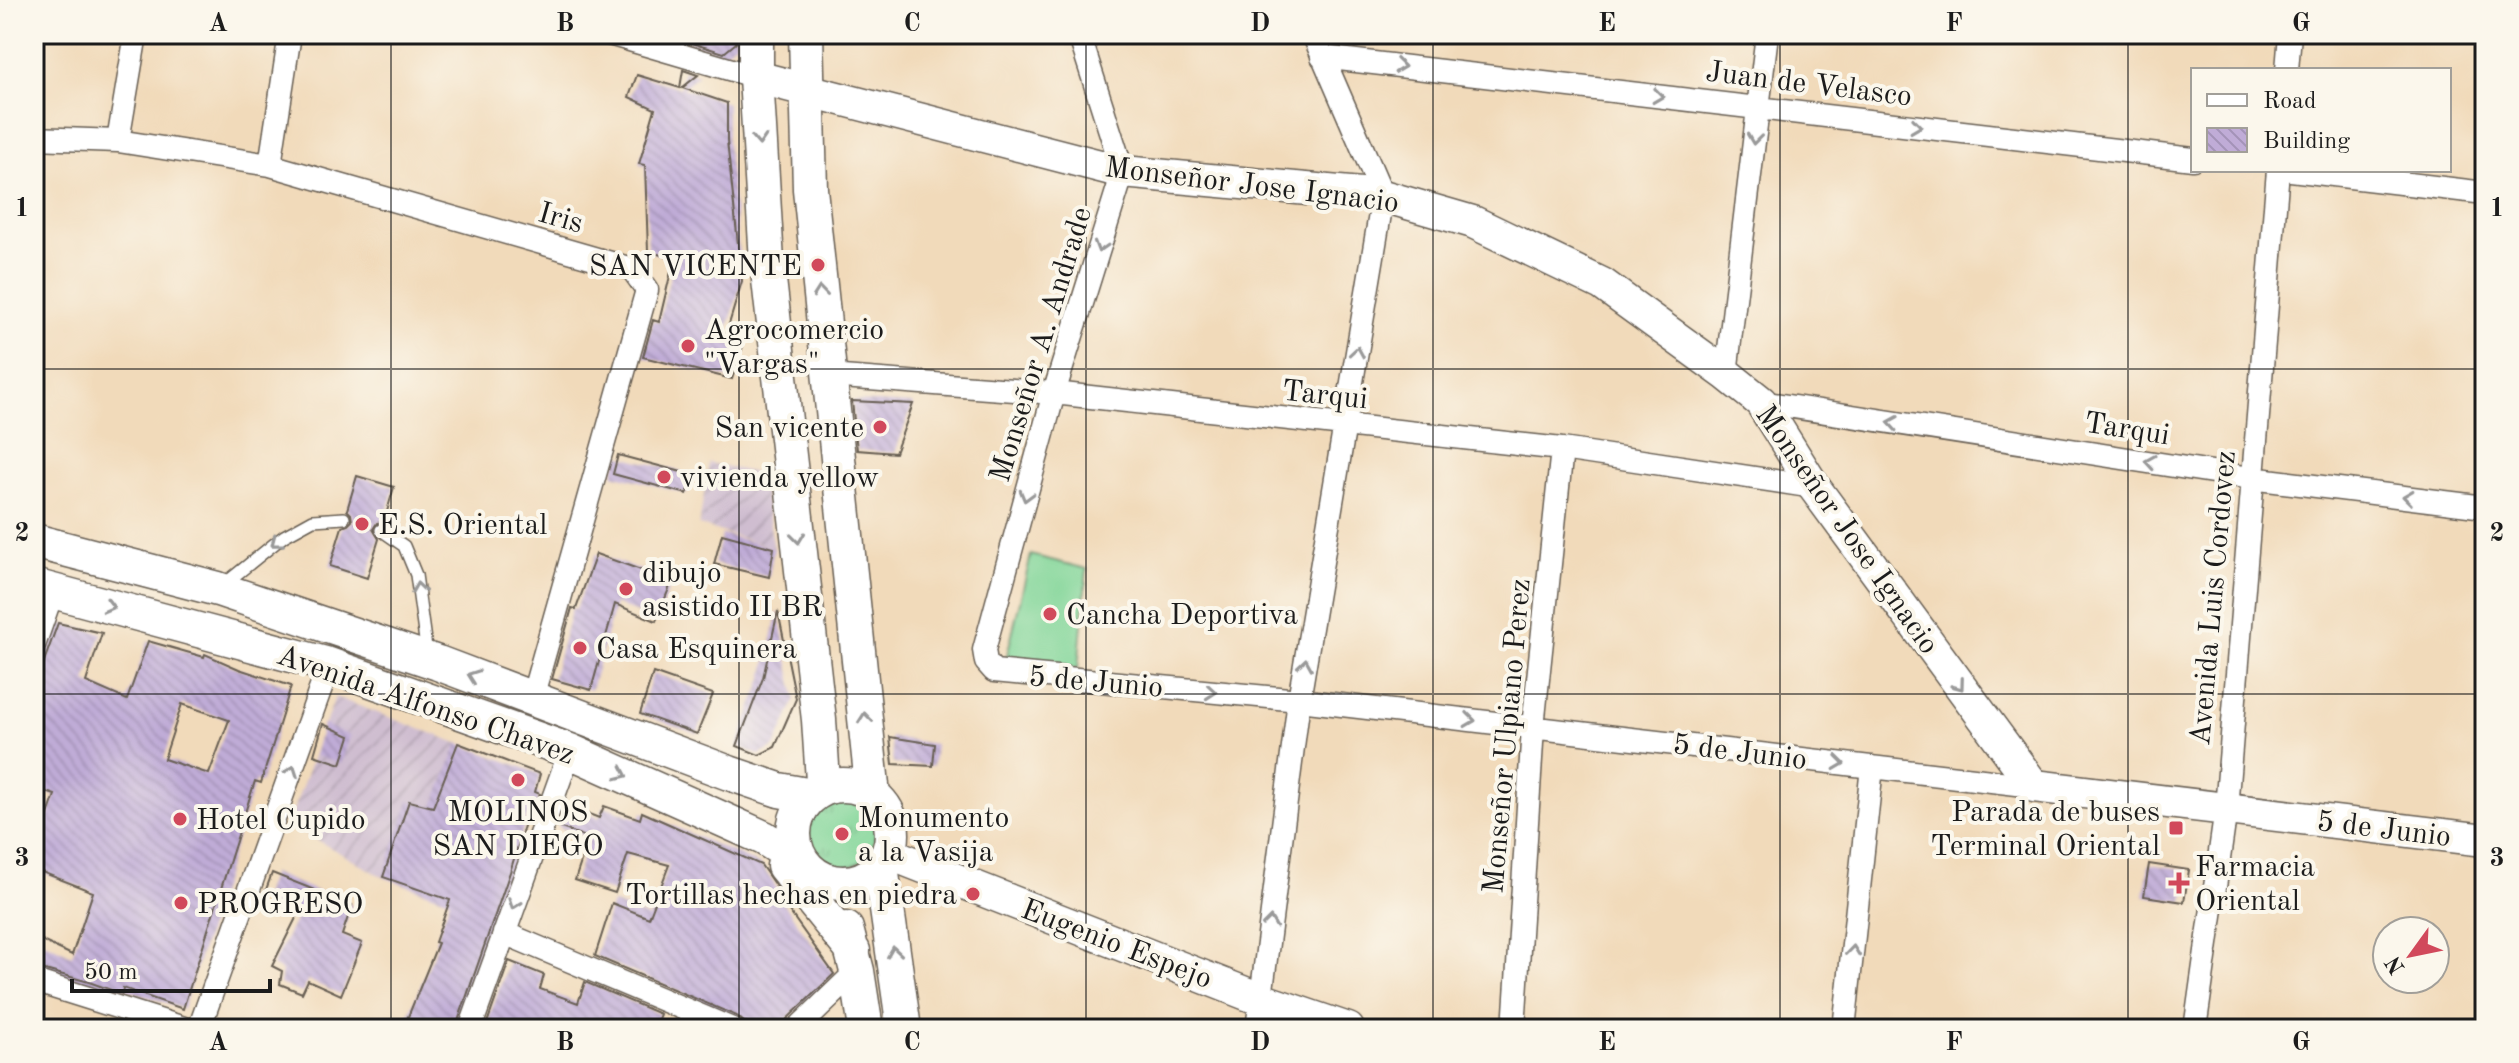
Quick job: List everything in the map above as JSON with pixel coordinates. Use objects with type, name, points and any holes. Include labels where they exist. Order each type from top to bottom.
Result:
[{"type":"main road","points":[[756,34],[767,262],[819,720],[823,781],[816,794]]},
{"type":"main road","points":[[806,34],[805,90],[810,189],[873,795]]},
{"type":"main road","name":"Avenida Alfonso Chavez","points":[[34,541],[218,589],[428,660],[756,782],[816,794]]},
{"type":"main road","name":"Avenida Alfonso Chavez","points":[[43,589],[329,665],[570,751],[746,830],[803,863]]},
{"type":"main road","points":[[756,782],[801,770],[812,755],[819,720]]},
{"type":"main road","points":[[884,860],[859,881],[833,882],[821,878],[803,863],[796,849],[796,820],[802,807],[816,794],[832,786],[847,785],[873,795],[882,804],[892,828],[884,860],[904,1029]]},
{"type":"main road","points":[[746,830],[796,880],[855,961]]},
{"type":"main road","points":[[833,882],[855,961],[866,1029]]},
{"type":"street","points":[[118,141],[136,34]]},
{"type":"street","points":[[270,165],[290,34]]},
{"type":"street","points":[[609,34],[756,77]]},
{"type":"street","points":[[1079,34],[1123,172]]},
{"type":"street","points":[[1259,1014],[1299,700],[1383,196],[1313,34]]},
{"type":"street","points":[[1726,374],[1767,34]]},
{"type":"street","points":[[2287,68],[2290,34]]},
{"type":"street","name":"Juan de Velasco","points":[[1322,57],[2191,159]]},
{"type":"street","name":"Monseñor Jose Ignacio","points":[[756,77],[1123,172],[1383,196],[1473,222],[1602,284],[1761,402],[1814,487],[2034,786]]},
{"type":"street","name":"Iris","points":[[34,138],[118,141],[270,165],[632,269],[641,277],[647,290],[532,698]]},
{"type":"street","name":"Monseñor A. Andrade","points":[[994,671],[986,662],[984,650],[1054,393],[1123,172]]},
{"type":"street","name":"Avenida Luis Cordovez","points":[[2195,1029],[2226,809],[2278,172]]},
{"type":"street","points":[[2308,172],[2485,193]]},
{"type":"street","name":"Tarqui","points":[[829,376],[1054,393],[1562,449],[1814,487]]},
{"type":"street","name":"Tarqui","points":[[1761,402],[2251,478],[2485,507]]},
{"type":"street","name":"Monseñor Ulpiano Perez","points":[[1514,1029],[1533,727],[1562,449]]},
{"type":"street","points":[[34,645],[43,589]]},
{"type":"street","points":[[199,1029],[329,665]]},
{"type":"street","name":"5 de Junio","points":[[994,671],[1299,700],[2485,840]]},
{"type":"street","points":[[470,1029],[570,751]]},
{"type":"street","points":[[1844,1029],[1872,767]]},
{"type":"street","name":"Eugenio Espejo","points":[[884,860],[1259,1014],[1348,1029]]},
{"type":"street","points":[[504,933],[732,1029]]},
{"type":"street","points":[[797,1029],[855,961]]},
{"type":"street","points":[[34,981],[187,1029]]},
{"type":"lane","points":[[218,589],[284,536],[313,520],[344,518]]},
{"type":"lane","points":[[381,530],[404,546],[416,575],[428,660]]},
{"type":"shaded area","points":[[709,463],[761,474],[774,548],[699,525]]},
{"type":"shaded area","points":[[335,697],[458,743],[433,807],[409,802],[383,877],[288,824]]},
{"type":"green space","name":"Cancha Deportiva","points":[[1031,555],[1087,569],[1078,669],[1006,659]]},
{"type":"green space","points":[[848,801],[866,810],[873,821],[873,847],[866,858],[855,865],[836,867],[818,858],[811,847],[809,828],[818,810],[829,803]]},
{"type":"building","points":[[689,34],[736,34],[736,43],[724,53],[688,42]]},
{"type":"building","points":[[683,70],[698,75],[682,88],[727,103],[727,141],[742,281],[724,341],[743,346],[732,379],[643,357],[653,320],[659,322],[674,259],[648,251],[645,165],[639,164],[655,109],[629,97],[637,75],[680,88]]},
{"type":"building","name":"San vicente","points":[[852,401],[913,404],[895,453],[857,450]]},
{"type":"building","name":"vivienda yellow","points":[[618,455],[693,475],[687,494],[613,474]]},
{"type":"building","points":[[357,476],[394,487],[384,522],[377,523],[373,529],[379,539],[367,578],[330,566],[342,527],[352,521],[347,510]]},
{"type":"building","points":[[722,534],[774,548],[769,577],[714,564]]},
{"type":"building","points":[[596,554],[672,581],[656,621],[615,604],[591,690],[552,679],[572,608],[576,609]]},
{"type":"building","points":[[778,611],[796,699],[775,747],[759,755],[737,746],[763,678]]},
{"type":"building","points":[[58,623],[102,633],[86,682],[127,700],[148,641],[204,657],[205,654],[291,686],[261,783],[255,781],[183,1009],[123,988],[122,994],[34,967],[34,937],[72,955],[93,892],[34,869],[34,854],[55,795],[34,788],[34,689]],"holes":[[[182,704],[229,720],[209,774],[164,759]]]},
{"type":"building","points":[[653,673],[713,694],[697,734],[640,714]]},
{"type":"building","points":[[323,724],[350,736],[341,764],[314,755]]},
{"type":"building","points":[[890,737],[935,744],[933,766],[893,764]]},
{"type":"building","points":[[458,743],[540,774],[535,792],[540,794],[531,817],[527,816],[457,1024],[448,1022],[446,1029],[403,1029],[438,943],[435,942],[450,900],[383,877],[409,801],[433,807]]},
{"type":"building","points":[[566,805],[599,818],[604,806],[640,819],[642,812],[761,865],[785,900],[782,901],[834,974],[787,1019],[783,1029],[757,1029],[757,1026],[737,1016],[595,956],[612,903],[649,918],[669,865],[628,854],[615,893],[575,880],[589,838],[558,827]]},
{"type":"building","points":[[2149,864],[2189,870],[2184,902],[2144,896]]},
{"type":"building","points":[[272,873],[352,905],[342,935],[362,943],[341,995],[308,980],[302,993],[280,984],[282,971],[272,966],[297,916],[262,901]]},
{"type":"building","points":[[509,961],[544,975],[540,989],[578,1003],[585,982],[660,1014],[654,1029],[485,1029]]},
{"type":"place","name":"SAN VICENTE","points":[[818,265]]},
{"type":"place","name":"Agrocomercio \"Vargas\"","points":[[688,346]]},
{"type":"place","name":"San vicente","points":[[880,427]]},
{"type":"place","name":"vivienda yellow","points":[[664,477]]},
{"type":"place","name":"E.S. Oriental","points":[[362,524]]},
{"type":"place","name":"dibujo asistido II BR","points":[[626,589]]},
{"type":"place","name":"Cancha Deportiva","points":[[1050,614]]},
{"type":"place","name":"Casa Esquinera","points":[[580,648]]},
{"type":"place","name":"MOLINOS SAN DIEGO","points":[[518,780]]},
{"type":"place","name":"Hotel Cupido","points":[[180,819]]},
{"type":"place","name":"Parada de buses Terminal Oriental","points":[[2176,828]]},
{"type":"place","name":"Monumento a la Vasija","points":[[842,834]]},
{"type":"place","name":"Farmacia Oriental","points":[[2179,883]]},
{"type":"place","name":"Tortillas hechas en piedra","points":[[973,894]]},
{"type":"place","name":"PROGRESO","points":[[181,903]]}]
